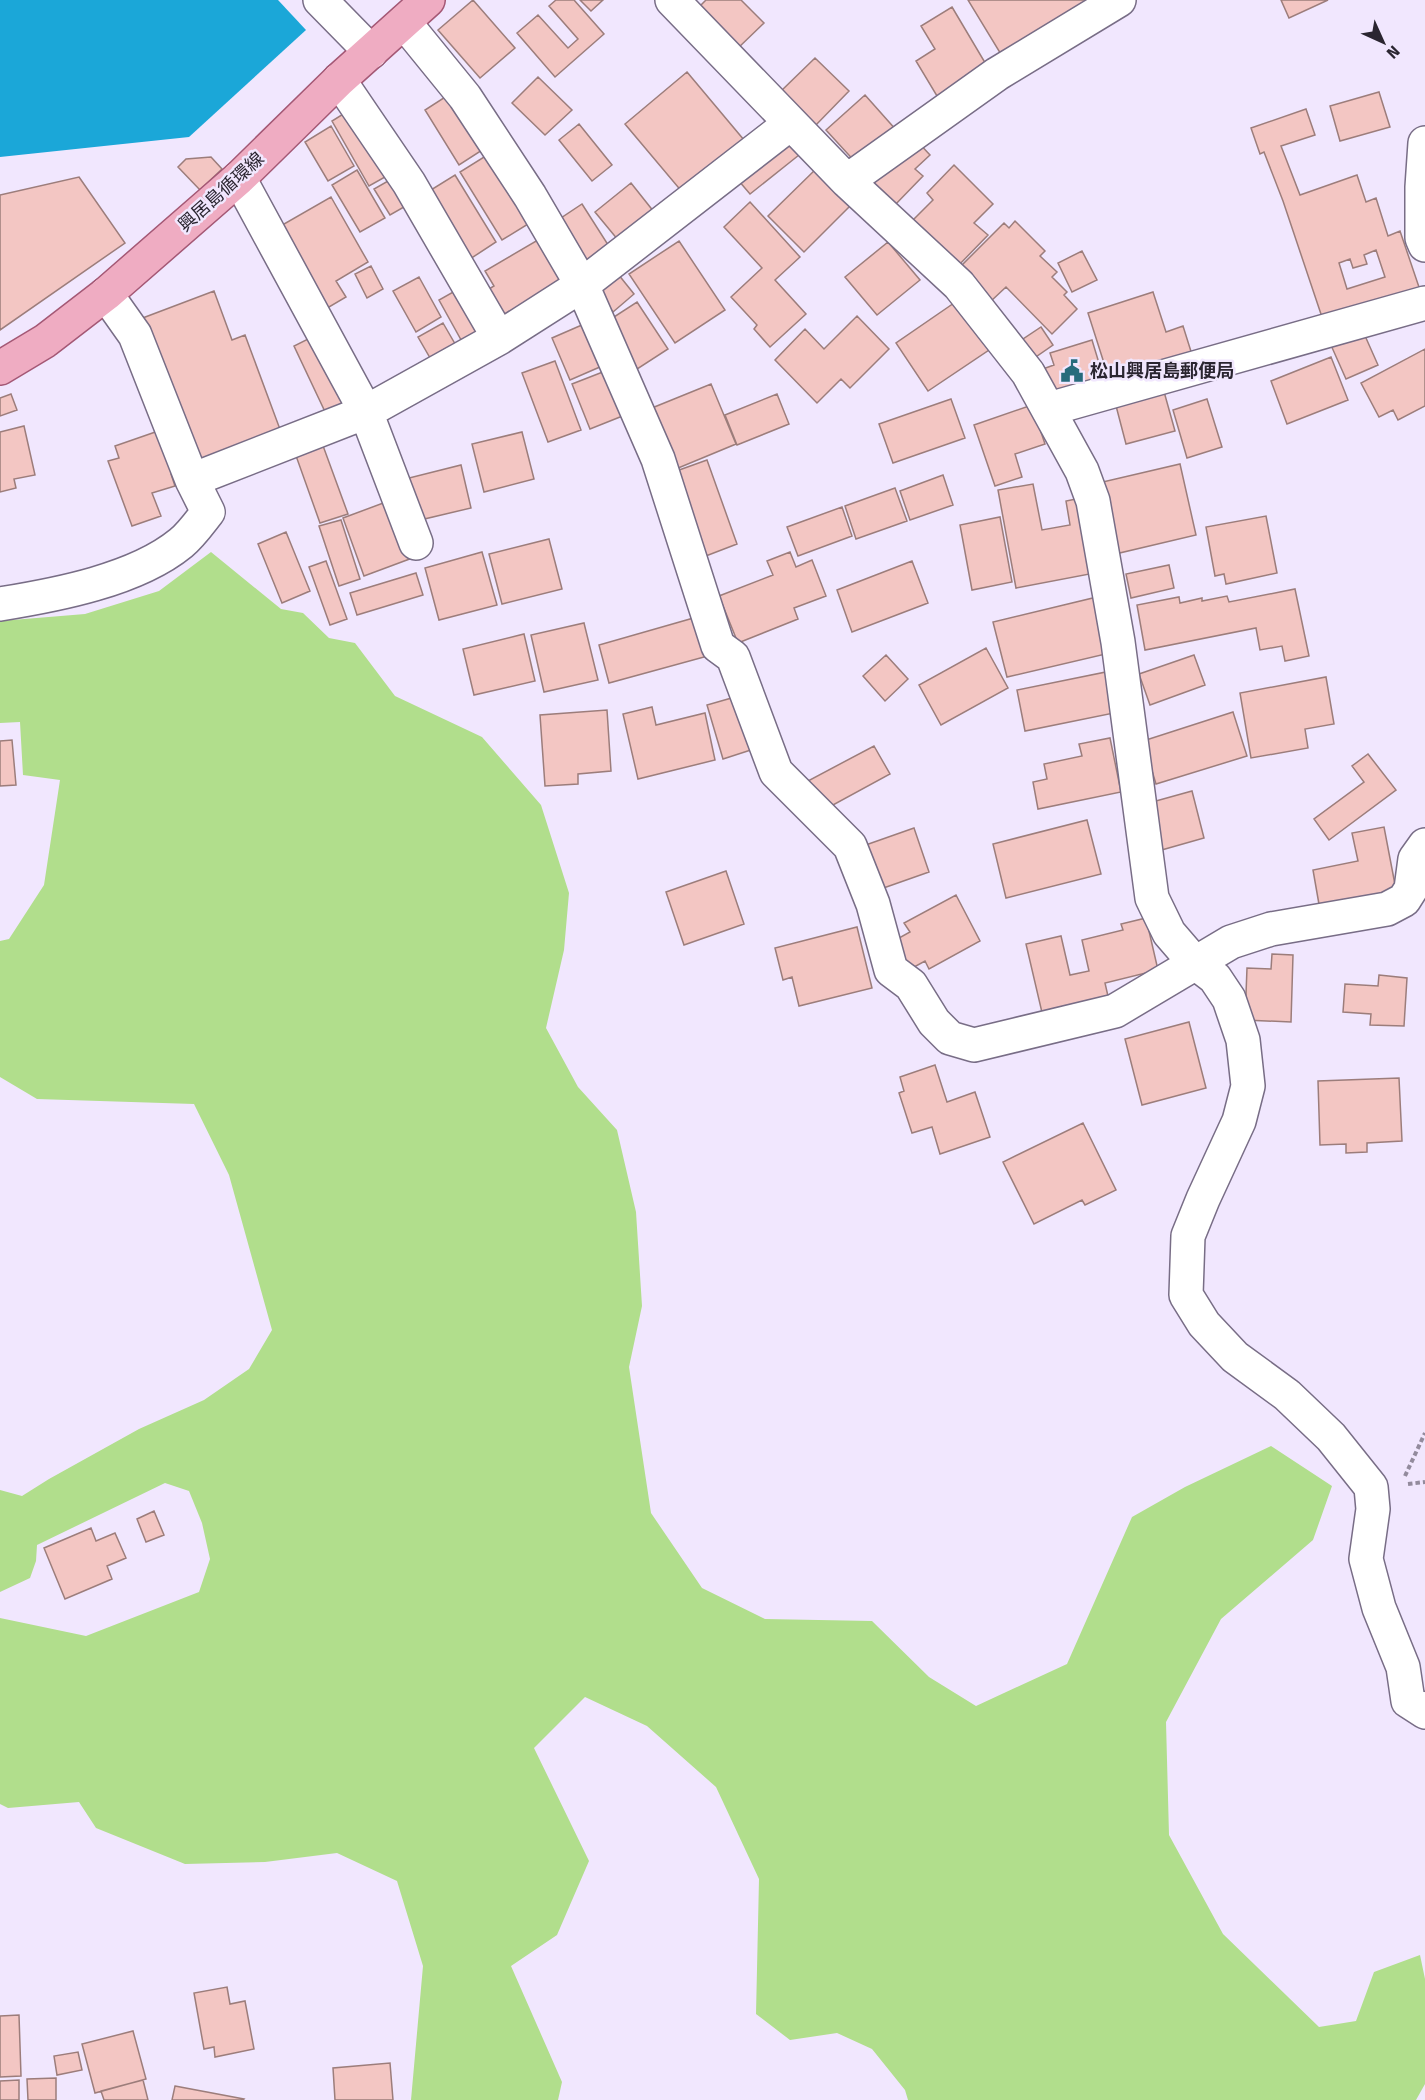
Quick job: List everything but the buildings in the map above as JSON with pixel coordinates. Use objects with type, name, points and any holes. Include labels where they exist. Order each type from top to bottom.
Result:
[{"type":"main road","name":"興居島循環線","points":[[0,368],[45,341],[105,294],[239,178],[339,80],[428,0]]},
{"type":"street","points":[[320,0],[371,52]]},
{"type":"street","points":[[672,0],[847,181],[959,285],[1028,373],[1083,471],[1093,501],[1118,642],[1152,898],[1169,933],[1194,962],[1215,978],[1229,999],[1243,1040],[1248,1086],[1239,1121],[1188,1236],[1186,1295],[1204,1324],[1234,1357],[1287,1395],[1331,1437],[1371,1487],[1372,1509],[1366,1559],[1380,1608],[1403,1667],[1408,1701],[1425,1712]]},
{"type":"street","points":[[847,181],[997,74],[1119,0]]},
{"type":"street","points":[[404,22],[465,97],[530,196],[582,285],[658,459],[718,646],[733,657],[776,772],[850,846],[873,904],[891,970],[911,985],[934,1022],[950,1038],[974,1045],[1114,1011],[1231,942],[1271,928],[1387,909],[1404,900],[1411,889],[1415,859],[1425,845]]},
{"type":"street","points":[[339,80],[409,183],[499,338]]},
{"type":"street","points":[[192,480],[366,412],[499,338],[582,285],[791,123]]},
{"type":"street","points":[[1425,143],[1422,187],[1422,238],[1425,245]]},
{"type":"street","points":[[239,178],[366,412],[416,543]]},
{"type":"street","points":[[0,604],[61,594],[141,568],[182,543],[208,512],[192,480],[135,335],[105,294]]},
{"type":"street","points":[[1049,409],[1425,303]]},
{"type":"path","points":[[1401,1485],[1425,1433]]},
{"type":"green space","points":[[211,552],[281,609],[303,613],[329,638],[355,643],[395,696],[482,737],[541,805],[569,893],[564,950],[546,1028],[578,1087],[617,1130],[636,1212],[642,1306],[629,1367],[651,1513],[702,1588],[765,1619],[872,1621],[929,1677],[976,1706],[1067,1664],[1132,1517],[1185,1487],[1271,1446],[1332,1486],[1313,1540],[1221,1619],[1166,1722],[1169,1835],[1223,1934],[1319,2027],[1356,2021],[1374,1972],[1420,1955],[1425,1979],[1425,2084],[1416,2100],[908,2100],[905,2090],[872,2049],[837,2033],[790,2040],[756,2014],[759,1879],[716,1787],[647,1726],[585,1697],[534,1748],[589,1861],[557,1935],[511,1966],[562,2082],[558,2100],[411,2100],[423,1966],[397,1881],[337,1853],[265,1862],[185,1864],[96,1828],[79,1802],[8,1808],[0,1804],[0,1618],[86,1636],[199,1592],[210,1559],[202,1523],[189,1491],[165,1483],[37,1545],[36,1561],[30,1578],[0,1592],[0,1490],[22,1496],[139,1429],[204,1400],[249,1369],[272,1330],[229,1175],[194,1104],[37,1099],[0,1077],[0,941],[9,939],[44,885],[60,780],[23,775],[20,722],[0,723],[0,621],[85,614],[159,591]]},
{"type":"water","points":[[0,0],[278,0],[306,30],[189,137],[0,157]]},
{"type":"place","name":"松山興居島郵便局","points":[[1072,371]]}]
